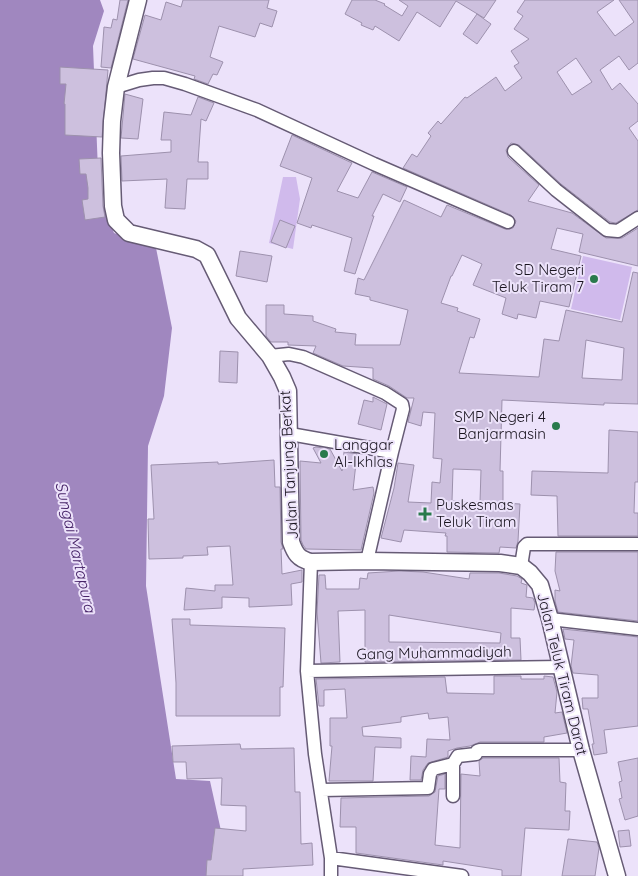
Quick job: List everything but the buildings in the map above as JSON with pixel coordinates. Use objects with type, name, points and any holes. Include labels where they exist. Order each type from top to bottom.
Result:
[{"type":"street","name":"Jalan Tanjung Berkat","points":[[138,0],[116,88],[112,121],[110,153],[113,206],[116,220],[129,233],[191,247],[207,255],[238,318],[270,356],[282,376],[288,392],[291,542],[295,553],[303,560],[311,562]]},
{"type":"street","points":[[116,88],[139,80],[153,78],[164,78],[185,84],[257,110],[374,164],[508,222]]},
{"type":"street","points":[[514,151],[556,190],[607,230],[618,231],[638,218]]},
{"type":"street","points":[[270,356],[289,354],[302,357],[385,393],[402,404],[403,409],[367,561]]},
{"type":"street","points":[[290,434],[392,452]]},
{"type":"street","points":[[331,876],[331,858],[315,754],[307,671],[311,562],[500,563],[521,566],[524,547],[527,544],[638,544]]},
{"type":"street","name":"Jalan Teluk Tiram Darat","points":[[521,566],[540,584],[581,750],[617,876]]},
{"type":"street","points":[[550,619],[638,629]]},
{"type":"street","name":"Gang Muhammadiyah","points":[[307,671],[561,667]]},
{"type":"street","points":[[453,796],[453,764],[458,756],[476,754],[480,750],[581,750]]},
{"type":"street","points":[[321,790],[428,788],[430,774],[433,769],[453,764]]},
{"type":"street","points":[[331,858],[462,876]]},
{"type":"shaded area","points":[[283,177],[296,177],[300,199],[293,249],[269,243]]},
{"type":"shaded area","points":[[583,256],[632,267],[620,320],[571,309]]},
{"type":"water","name":"Sungai Martapura","points":[[0,0],[100,0],[104,11],[93,46],[99,196],[114,233],[156,248],[172,328],[164,396],[148,446],[146,586],[176,779],[210,781],[231,876],[0,876]]},
{"type":"place","name":"SD Negeri Teluk Tiram 7","points":[[594,279]]},
{"type":"place","name":"SMP Negeri 4 Banjarmasin","points":[[556,426]]},
{"type":"place","name":"Langgar Al-Ikhlas","points":[[324,454]]},
{"type":"place","name":"Puskesmas Teluk Tiram","points":[[425,514]]}]
